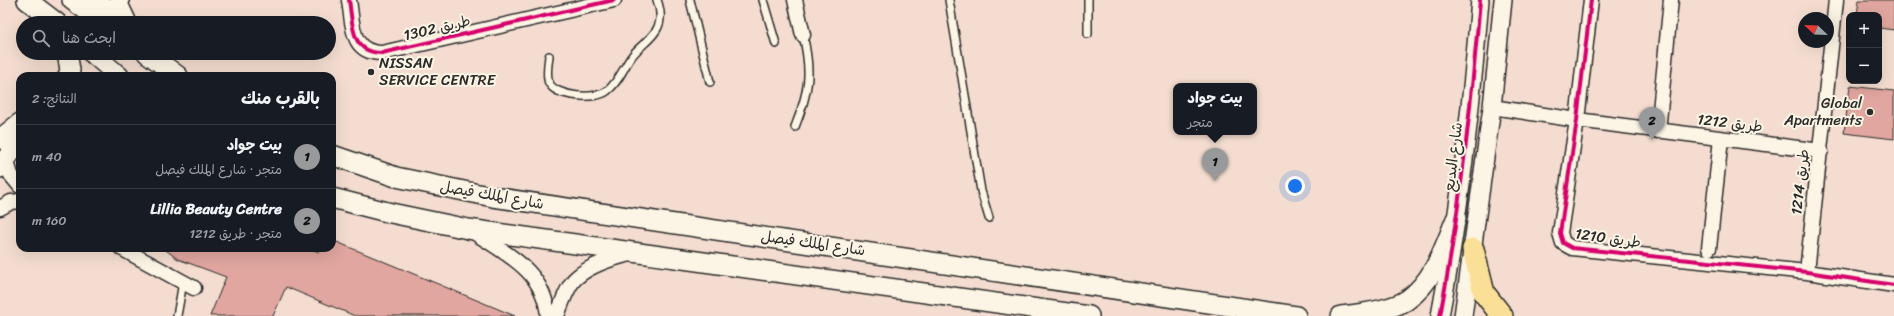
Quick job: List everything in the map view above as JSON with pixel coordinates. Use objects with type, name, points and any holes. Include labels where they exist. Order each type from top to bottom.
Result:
[{"type":"main road","points":[[27,0],[47,16]]},
{"type":"main road","points":[[72,0],[94,16]]},
{"type":"main road","points":[[97,0],[112,16]]},
{"type":"main road","points":[[119,0],[119,6],[124,16]]},
{"type":"main road","points":[[68,60],[69,72]]},
{"type":"main road","points":[[100,60],[113,72]]},
{"type":"main road","points":[[156,60],[173,72]]},
{"type":"main road","points":[[0,139],[16,126]]},
{"type":"main road","points":[[3,163],[16,145]]},
{"type":"main road","name":"شارع الملك فيصل","points":[[336,156],[396,177],[493,197],[1296,316]]},
{"type":"main road","points":[[336,199],[391,213],[468,229],[1088,316]]},
{"type":"main road","points":[[1341,316],[1380,310],[1406,300],[1427,281],[1456,219]]},
{"type":"main road","points":[[1473,249],[1484,293],[1502,316]]},
{"type":"street","name":"طريق 1302","points":[[349,0],[355,37],[359,45],[365,50],[373,53],[382,53],[614,0]]},
{"type":"street","points":[[794,0],[803,35]]},
{"type":"street","name":"شارع البديع","points":[[1440,316],[1456,219],[1472,98],[1480,0]]},
{"type":"street","points":[[1463,316],[1492,107],[1503,0]]},
{"type":"street","name":"طريق 1210","points":[[1591,0],[1577,120],[1560,233],[1563,243],[1572,248],[1807,272],[1894,285]]},
{"type":"street","points":[[1658,131],[1671,0]]},
{"type":"street","name":"طريق 1214","points":[[1807,272],[1836,0]]},
{"type":"street","name":"طريق 1212","points":[[1492,107],[1658,131],[1821,151]]},
{"type":"street","points":[[1709,248],[1721,139]]},
{"type":"street","points":[[3,163],[16,181]]},
{"type":"street","points":[[0,208],[16,202]]},
{"type":"street","points":[[468,229],[531,272],[543,291],[548,316]]},
{"type":"street","points":[[128,252],[189,285]]},
{"type":"street","points":[[557,316],[564,298],[576,277],[602,263],[641,253]]},
{"type":"lane","points":[[548,56],[548,81],[553,89],[562,93],[599,96],[616,84],[632,56],[654,34],[658,26],[660,13],[657,0]]},
{"type":"lane","points":[[690,0],[710,82]]},
{"type":"lane","points":[[763,0],[776,44]]},
{"type":"lane","points":[[949,0],[981,191],[989,218]]},
{"type":"lane","points":[[1088,0],[1088,34]]},
{"type":"lane","points":[[795,127],[809,82],[808,56],[803,35]]},
{"type":"lane","points":[[177,316],[189,285]]},
{"type":"building","points":[[1859,0],[1894,0],[1894,30],[1882,28],[1882,12],[1857,12]]},
{"type":"building","name":"Global Apartments","points":[[1850,86],[1894,91],[1894,139],[1844,133]]},
{"type":"building","points":[[336,242],[515,316],[355,316],[286,287],[273,316],[210,316],[226,277],[178,259],[168,252],[336,252]]},
{"type":"cycle path","points":[[349,0],[355,36],[359,43],[364,48],[372,52],[382,53],[614,0]]},
{"type":"cycle path","points":[[1440,316],[1464,158],[1480,0]]},
{"type":"cycle path","points":[[1591,0],[1577,120],[1560,233],[1563,243],[1572,248],[1807,272],[1894,285]]},
{"type":"place","name":"NISSAN SERVICE CENTRE","points":[[371,72]]},
{"type":"place","name":"Global Apartments","points":[[1870,112]]},
{"type":"place","name":"Lillia Beauty Centre","points":[[1652,140]]},
{"type":"place","name":"بيت جواد","points":[[1215,181]]}]
